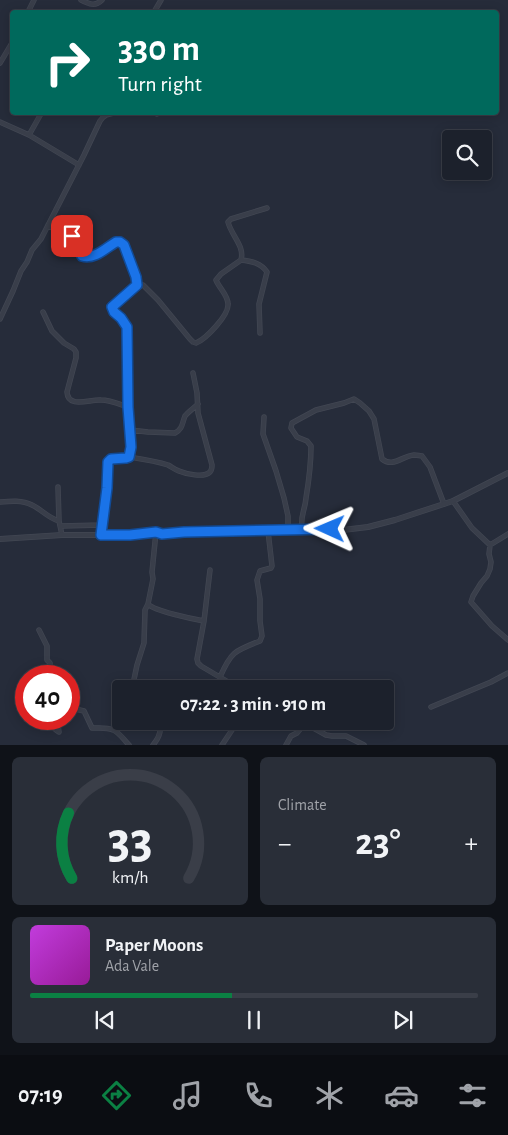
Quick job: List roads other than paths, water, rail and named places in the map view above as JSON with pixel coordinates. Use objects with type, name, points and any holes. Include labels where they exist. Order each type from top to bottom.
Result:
[{"type":"street","points":[[81,0],[91,4],[98,4],[102,0]]},
{"type":"street","points":[[0,63],[10,46]]},
{"type":"street","points":[[29,134],[40,115]]},
{"type":"street","points":[[0,319],[21,271],[32,250],[41,239],[105,115]]},
{"type":"street","points":[[0,122],[29,134],[79,165]]},
{"type":"street","points":[[129,457],[131,447],[128,407],[127,327],[112,307],[137,285],[143,285],[193,342],[196,343],[205,338],[227,311],[226,296],[216,280],[221,274],[241,260],[242,255],[228,222],[231,219],[267,208]]},
{"type":"street","points":[[48,224],[57,231],[72,236],[82,256],[90,257],[116,242],[120,242],[126,248],[137,285]]},
{"type":"street","points":[[241,260],[263,266],[267,272],[259,304],[260,333]]},
{"type":"street","points":[[43,312],[52,331],[76,352],[67,392],[69,399],[79,403],[99,400],[128,407]]},
{"type":"street","points":[[101,535],[109,460],[129,457],[147,460],[194,475],[210,473],[212,470],[198,412],[193,372]]},
{"type":"street","points":[[302,529],[301,519],[306,501],[312,446],[307,441],[297,437],[291,428],[292,423],[316,410],[354,399],[360,402],[374,419],[382,459],[386,462],[396,462],[414,455],[422,456],[430,467],[444,504]]},
{"type":"street","points":[[130,430],[174,433],[182,428],[186,414],[198,404]]},
{"type":"street","points":[[264,417],[263,434],[284,498],[288,516],[288,530]]},
{"type":"street","points":[[0,539],[62,535],[130,535],[156,532],[162,534],[368,528],[444,504],[508,473]]},
{"type":"street","points":[[58,487],[59,521],[62,535]]},
{"type":"street","points":[[453,500],[472,528],[490,545]]},
{"type":"street","points":[[0,502],[21,501],[32,504],[52,519],[59,521]]},
{"type":"street","points":[[61,526],[102,525]]},
{"type":"street","points":[[220,677],[230,656],[260,642],[261,639],[260,599],[257,580],[260,571],[272,566],[268,530]]},
{"type":"street","points":[[134,680],[144,644],[145,610],[153,579],[156,532]]},
{"type":"street","points":[[490,545],[508,534]]},
{"type":"street","points":[[490,545],[490,569],[471,602],[492,626],[508,640]]},
{"type":"street","points":[[210,570],[197,659],[201,666],[225,680]]},
{"type":"street","points":[[148,604],[149,607],[157,610],[204,621]]},
{"type":"street","points":[[39,630],[47,646],[47,660],[50,665]]},
{"type":"street","points":[[431,707],[508,673]]},
{"type":"street","points":[[80,710],[84,711],[92,728],[114,730],[128,745]]},
{"type":"street","points":[[286,745],[291,736],[302,727],[308,725],[326,735],[346,736],[364,745]]},
{"type":"street","points":[[153,745],[159,737],[161,730]]},
{"type":"street","points":[[222,745],[232,730]]}]
